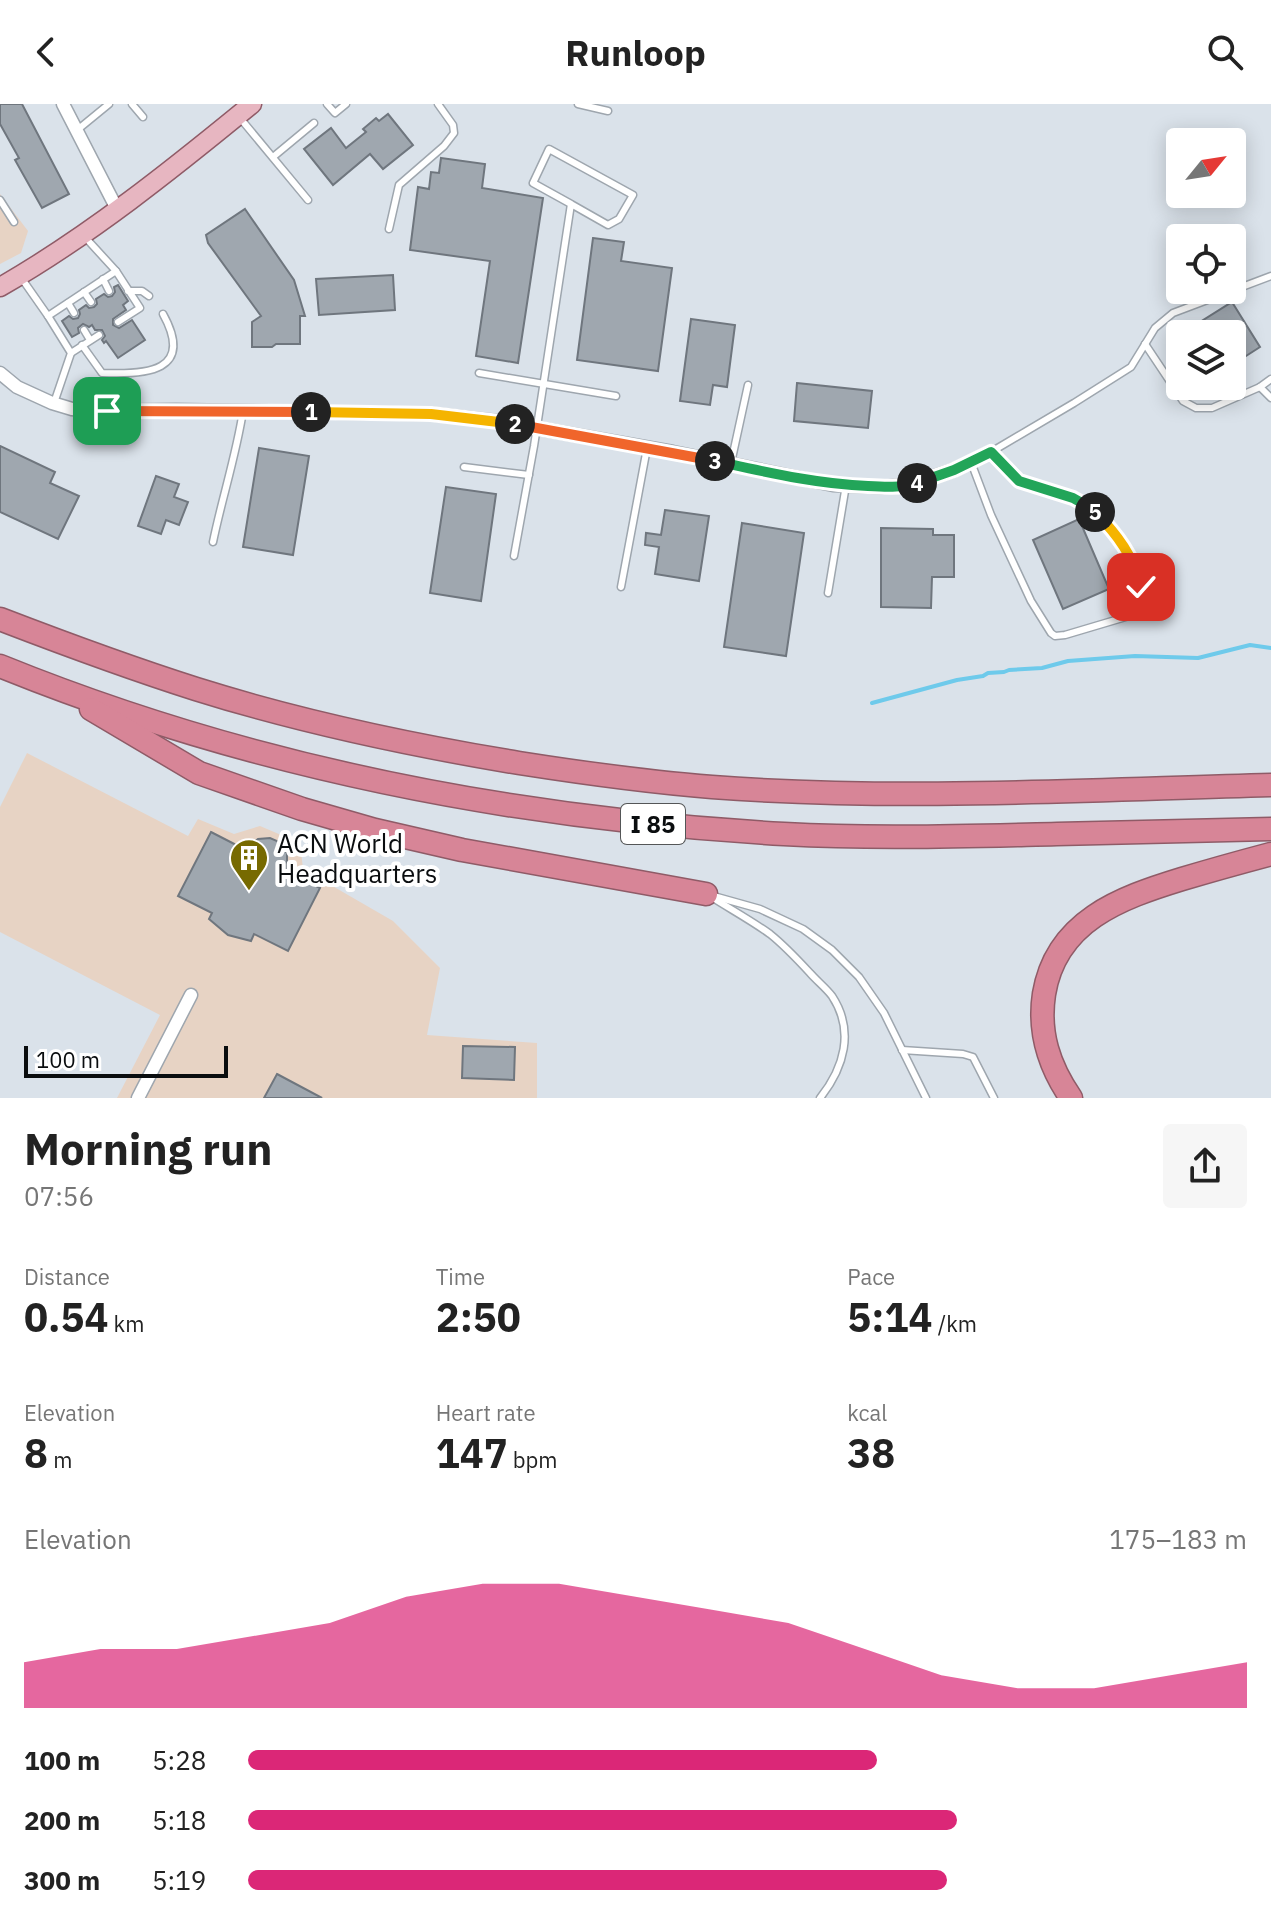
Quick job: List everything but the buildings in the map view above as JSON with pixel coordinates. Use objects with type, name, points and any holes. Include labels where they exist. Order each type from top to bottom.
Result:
[{"type":"highway","name":"I 85","points":[[0,619],[199,690],[312,721],[395,741],[643,781],[882,794],[1266,784]]},
{"type":"highway","name":"I 85","points":[[0,666],[213,739],[354,776],[448,795],[646,824],[786,834],[877,836],[1271,829]]},
{"type":"highway","points":[[52,686],[199,773],[302,809],[462,850],[706,894]]},
{"type":"highway","points":[[1071,1098],[1062,1086],[1047,1049],[1042,1009],[1046,982],[1068,939],[1106,907],[1150,889],[1271,854]]},
{"type":"main road","points":[[0,287],[117,209],[245,110]]},
{"type":"street","points":[[63,104],[117,209]]},
{"type":"street","points":[[0,373],[17,387],[54,404],[91,411],[431,414],[496,421],[846,485],[908,485],[954,470],[991,452]]},
{"type":"street","points":[[138,1098],[191,995]]},
{"type":"lane","points":[[76,131],[109,104]]},
{"type":"lane","points":[[132,104],[143,117]]},
{"type":"lane","points":[[327,104],[335,113],[346,104]]},
{"type":"lane","points":[[389,229],[399,185],[444,146],[454,133],[453,125],[438,104]]},
{"type":"lane","points":[[578,104],[608,111]]},
{"type":"lane","points":[[245,110],[273,157],[308,200]]},
{"type":"lane","points":[[273,157],[314,123]]},
{"type":"lane","points":[[549,149],[633,195],[619,219],[608,225],[571,204],[533,183],[549,149]]},
{"type":"lane","points":[[0,200],[14,222]]},
{"type":"lane","points":[[514,556],[571,204]]},
{"type":"lane","points":[[82,234],[116,271],[140,308],[118,322]]},
{"type":"lane","points":[[48,316],[116,271]]},
{"type":"lane","points":[[20,276],[71,353]]},
{"type":"lane","points":[[971,462],[991,515],[1031,601],[1051,633],[1055,636],[1065,635],[1129,616],[1140,601],[1137,568],[1103,520],[1073,498],[1019,481],[991,452],[1131,367],[1155,328],[1173,313],[1271,276]]},
{"type":"lane","points":[[103,279],[109,291]]},
{"type":"lane","points":[[128,291],[142,291],[149,296]]},
{"type":"lane","points":[[84,292],[91,302]]},
{"type":"lane","points":[[68,303],[74,313]]},
{"type":"lane","points":[[120,307],[126,317]]},
{"type":"lane","points":[[82,345],[102,373],[147,372],[166,363],[171,355],[174,344],[172,330],[163,314]]},
{"type":"lane","points":[[84,330],[90,340]]},
{"type":"lane","points":[[54,404],[71,353],[99,335]]},
{"type":"lane","points":[[1145,344],[1183,401],[1196,408],[1212,408],[1271,379]]},
{"type":"lane","points":[[479,373],[616,396]]},
{"type":"lane","points":[[731,464],[748,385]]},
{"type":"lane","points":[[1260,387],[1271,398]]},
{"type":"lane","points":[[213,542],[243,411]]},
{"type":"lane","points":[[621,587],[647,448]]},
{"type":"lane","points":[[464,467],[529,475]]},
{"type":"lane","points":[[828,593],[846,485]]},
{"type":"lane","points":[[706,894],[760,909],[803,929],[832,950],[859,977],[884,1013],[926,1098]]},
{"type":"lane","points":[[706,894],[771,935],[831,996],[845,1029],[845,1052],[831,1084],[820,1098]]},
{"type":"lane","points":[[902,1050],[973,1057],[994,1098]]},
{"type":"shaded area","points":[[0,194],[28,231],[21,253],[0,264]]},
{"type":"shaded area","points":[[27,753],[188,836],[198,819],[234,834],[260,826],[300,843],[303,869],[393,921],[440,968],[427,1035],[537,1043],[537,1098],[117,1098],[160,1015],[0,932],[0,807]]},
{"type":"waterway","points":[[872,703],[988,673],[1042,668],[1068,661],[1135,656],[1198,658],[1250,645],[1271,648]]},
{"type":"place","name":"ACN World Headquarters","points":[[249,892]]},
{"type":"route","points":[[107,411],[431,414],[496,421],[673,452],[833,485],[908,485],[954,470],[991,452],[1019,481],[1073,498],[1089,507],[1122,543],[1137,568],[1141,587]]}]
